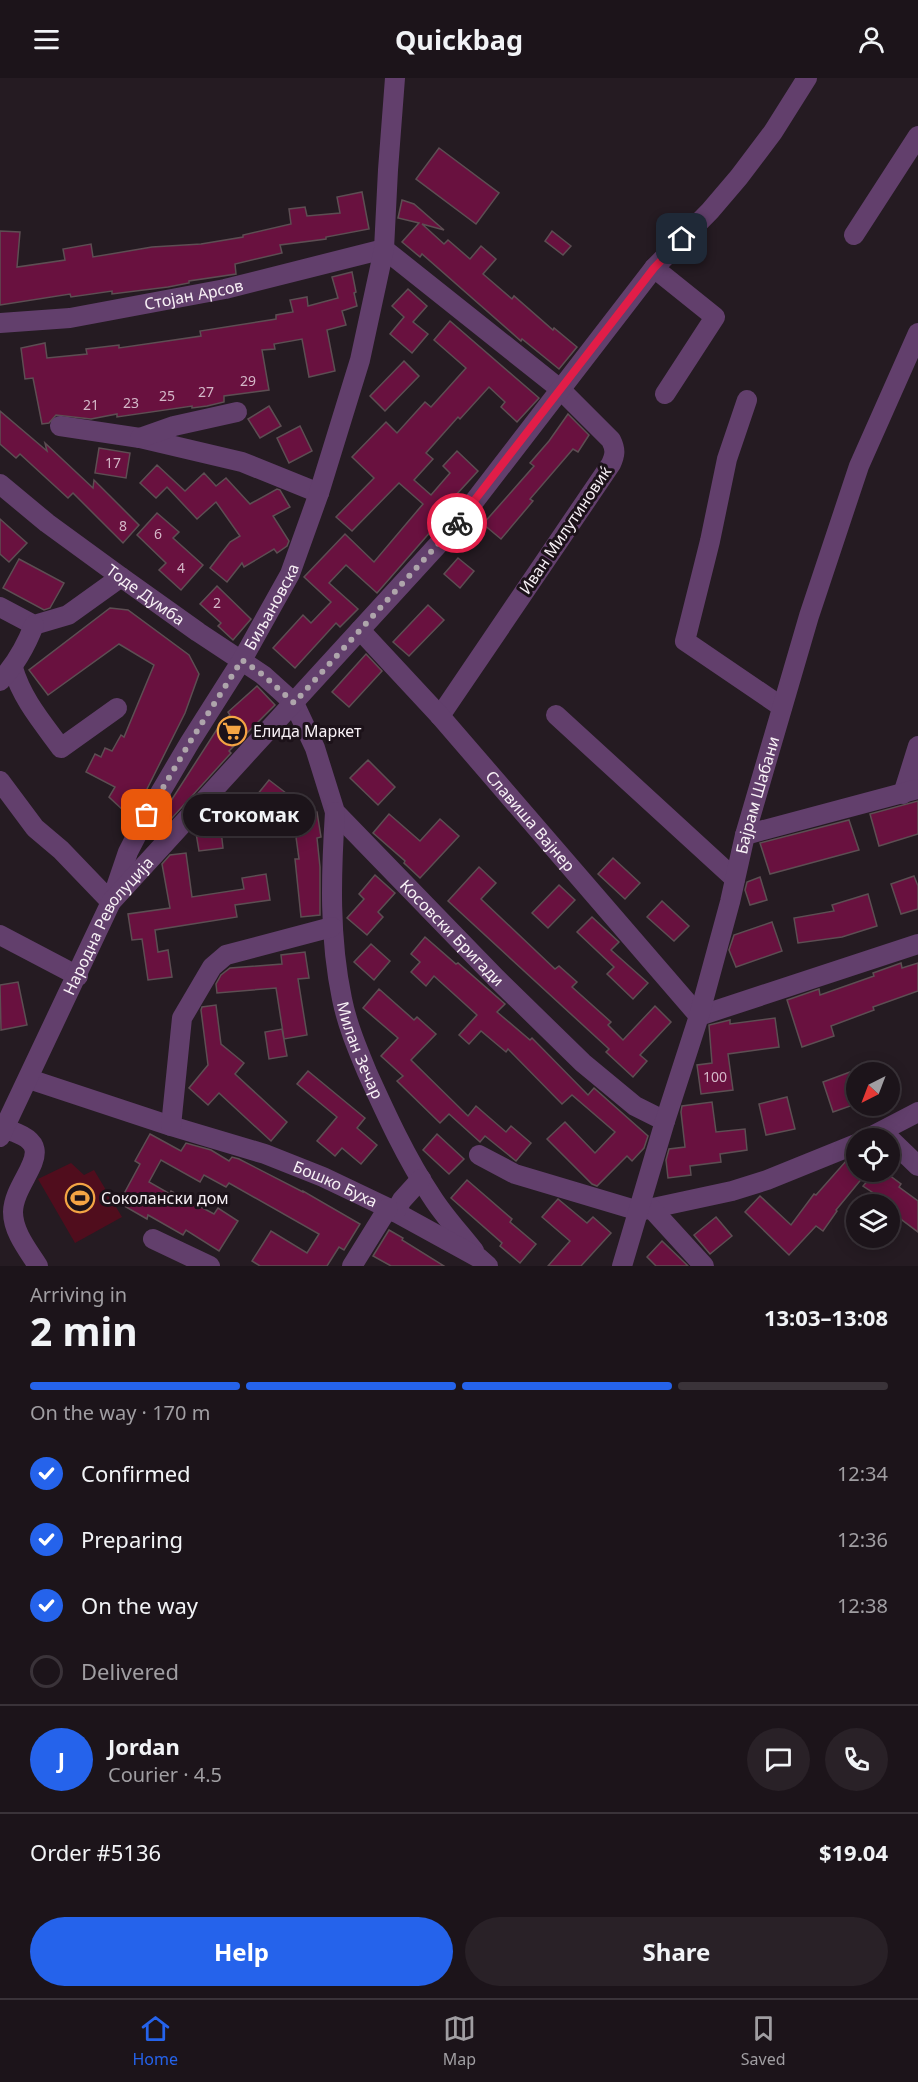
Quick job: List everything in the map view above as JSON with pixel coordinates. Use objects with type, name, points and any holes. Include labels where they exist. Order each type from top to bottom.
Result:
[{"type":"street","name":"Биљановска","points":[[111,902],[128,852],[147,815],[242,660],[290,573],[320,493],[360,360],[384,249],[395,78]]},
{"type":"street","name":"Народна Револуција","points":[[2,1133],[111,902],[456,525],[654,268],[710,211],[739,177],[773,132],[807,78]]},
{"type":"street","points":[[854,235],[918,136]]},
{"type":"street","name":"Стојан Арсов","points":[[0,323],[70,318],[225,289],[384,249]]},
{"type":"street","name":"Иван Милутиновиќ","points":[[384,249],[560,389],[611,440],[615,447],[615,454],[604,474],[441,716]]},
{"type":"street","points":[[654,268],[715,317],[665,394]]},
{"type":"street","name":"Бајрам Шабани","points":[[622,1266],[645,1210],[665,1121],[699,1016],[745,835],[827,559],[859,466],[918,333]]},
{"type":"street","points":[[747,400],[727,459],[710,541],[685,641],[782,707]]},
{"type":"street","points":[[140,438],[174,426],[237,412]]},
{"type":"street","points":[[60,426],[140,438],[242,462],[320,493]]},
{"type":"street","name":"Тоде Думба","points":[[0,484],[47,523],[121,577],[263,675],[294,703]]},
{"type":"street","points":[[0,607],[34,625],[68,615],[121,577]]},
{"type":"street","points":[[34,625],[26,644],[6,674],[18,686],[27,703],[61,748],[117,708]]},
{"type":"street","name":"Славиша Вајнер","points":[[360,630],[441,716],[699,1016]]},
{"type":"street","name":"Косовски Бригади","points":[[294,703],[315,748],[335,812],[496,978],[583,1062],[634,1106],[665,1121]]},
{"type":"street","points":[[556,715],[735,879]]},
{"type":"street","points":[[745,835],[910,792],[918,746]]},
{"type":"street","points":[[0,781],[35,828],[61,850],[111,902]]},
{"type":"street","name":"Милан Зечар","points":[[335,812],[332,927],[342,999],[355,1042],[379,1098],[432,1198],[483,1262]]},
{"type":"street","points":[[171,1126],[182,1018],[216,961],[226,955],[332,927]]},
{"type":"street","points":[[0,934],[78,976]]},
{"type":"street","points":[[699,1016],[918,944]]},
{"type":"street","name":"Бошко Буха","points":[[29,1078],[171,1126],[265,1154],[323,1177],[392,1210],[483,1262]]},
{"type":"street","points":[[895,1128],[918,1112]]},
{"type":"street","points":[[2,1133],[18,1133],[34,1145],[36,1155],[13,1212],[17,1233],[38,1266]]},
{"type":"street","points":[[479,1155],[515,1174],[645,1210],[732,1191],[767,1180],[846,1147]]},
{"type":"street","points":[[900,1152],[918,1166]]},
{"type":"street","points":[[352,1266],[392,1210],[421,1179]]},
{"type":"street","points":[[645,1210],[704,1266]]},
{"type":"street","points":[[153,1239],[210,1266]]},
{"type":"shaded area","name":"Соколански дом","points":[[71,1163],[84,1175],[94,1170],[122,1217],[75,1243],[38,1179]]},
{"type":"building","points":[[439,148],[499,193],[476,224],[416,179]]},
{"type":"building","points":[[362,192],[369,229],[326,237],[326,239],[280,245],[282,253],[235,264],[236,274],[189,281],[189,283],[168,287],[71,297],[70,294],[0,305],[0,231],[20,232],[17,267],[65,260],[63,249],[91,244],[93,257],[152,247],[201,244],[243,237],[243,235],[291,224],[289,209],[305,207],[307,216],[340,213],[337,197]]},
{"type":"building","points":[[402,200],[414,204],[444,230],[422,224],[444,244],[448,240],[470,259],[481,246],[496,259],[483,274],[512,299],[514,296],[553,330],[554,328],[577,347],[559,369],[522,339],[521,341],[422,254],[420,257],[402,242],[419,223],[398,218]]},
{"type":"building","points":[[552,231],[571,246],[563,255],[545,241]]},
{"type":"building","points":[[352,272],[357,306],[342,311],[346,325],[327,330],[335,371],[309,377],[302,339],[274,344],[275,349],[262,350],[269,390],[224,396],[224,402],[207,406],[192,408],[192,406],[117,417],[117,414],[91,419],[56,415],[49,423],[42,424],[33,378],[25,379],[21,348],[45,343],[47,358],[87,354],[86,349],[119,345],[119,348],[201,336],[200,331],[276,319],[276,315],[293,312],[290,300],[307,297],[308,306],[338,298],[332,277]]},
{"type":"building","points":[[408,289],[427,306],[413,322],[428,334],[412,353],[390,334],[404,317],[392,306]]},
{"type":"building","points":[[450,321],[539,398],[517,422],[501,407],[505,402],[489,387],[460,419],[458,417],[426,453],[433,459],[414,480],[431,495],[450,473],[443,466],[457,451],[478,471],[456,495],[460,498],[377,593],[346,565],[329,583],[358,609],[340,627],[336,623],[295,668],[273,648],[303,615],[311,623],[331,602],[304,577],[345,534],[374,562],[423,504],[399,483],[352,531],[336,517],[374,478],[352,457],[386,422],[397,433],[425,402],[431,407],[466,368],[434,340]]},
{"type":"building","points":[[404,361],[419,376],[385,411],[370,396]]},
{"type":"building","points":[[269,406],[281,426],[260,438],[248,419]]},
{"type":"building","points":[[0,411],[47,451],[45,443],[93,488],[94,480],[139,525],[123,543],[73,493],[68,498],[20,454],[16,458],[0,444]]},
{"type":"building","points":[[568,414],[589,435],[578,452],[573,449],[530,499],[533,501],[501,539],[483,524],[534,466],[530,463]]},
{"type":"building","points":[[300,426],[312,451],[289,463],[277,438]]},
{"type":"building","points":[[99,448],[130,453],[126,478],[95,473]]},
{"type":"building","points":[[157,465],[185,491],[204,473],[216,486],[226,478],[250,504],[277,489],[280,490],[290,507],[273,516],[289,541],[287,546],[277,553],[274,549],[244,567],[242,563],[227,582],[210,568],[230,542],[240,536],[216,502],[197,519],[167,487],[156,498],[140,483]]},
{"type":"building","points":[[157,513],[179,532],[173,538],[203,565],[181,590],[159,570],[166,563],[137,535]]},
{"type":"building","points":[[0,519],[27,543],[9,562],[0,554]]},
{"type":"building","points":[[458,558],[474,571],[460,588],[444,574]]},
{"type":"building","points":[[19,559],[64,583],[50,608],[44,610],[3,588]]},
{"type":"building","points":[[217,586],[251,619],[233,640],[218,626],[221,623],[200,604]]},
{"type":"building","points":[[428,605],[444,620],[409,656],[393,642]]},
{"type":"building","points":[[110,608],[128,610],[189,655],[199,674],[185,713],[133,817],[109,797],[115,787],[86,772],[95,754],[101,757],[105,748],[112,751],[121,735],[124,737],[154,665],[119,644],[48,695],[29,670]]},
{"type":"building","points":[[366,654],[382,671],[349,707],[332,692]]},
{"type":"building","points":[[257,686],[275,705],[229,751],[231,753],[162,829],[156,824],[221,723],[230,715],[228,712]]},
{"type":"building","points":[[368,760],[395,787],[378,805],[350,778]]},
{"type":"building","points":[[269,780],[286,793],[264,819],[266,819],[268,834],[244,837],[240,811],[271,807],[257,795]]},
{"type":"building","points":[[918,801],[918,834],[879,846],[870,814]]},
{"type":"building","points":[[317,812],[321,837],[317,838],[320,867],[320,915],[301,917],[295,859],[299,859],[293,815]]},
{"type":"building","points":[[389,814],[420,841],[440,819],[459,836],[420,878],[404,863],[405,861],[373,833]]},
{"type":"building","points":[[849,820],[859,850],[770,874],[760,843]]},
{"type":"building","points":[[220,822],[223,848],[199,851],[195,827]]},
{"type":"building","points":[[186,853],[192,897],[244,889],[242,878],[266,874],[270,900],[235,905],[237,917],[155,930],[158,952],[168,950],[172,977],[148,980],[142,939],[132,940],[128,914],[170,908],[162,864],[170,855]]},
{"type":"building","points":[[613,858],[640,883],[625,899],[598,874]]},
{"type":"building","points":[[479,867],[496,883],[481,899],[555,969],[559,966],[577,982],[572,987],[611,1022],[608,1025],[623,1040],[655,1006],[671,1022],[640,1055],[647,1061],[633,1077],[606,1052],[609,1049],[448,901]]},
{"type":"building","points":[[375,875],[395,893],[378,912],[383,917],[367,935],[347,918],[364,899],[359,894]]},
{"type":"building","points":[[914,876],[918,886],[918,909],[901,914],[891,884]]},
{"type":"building","points":[[760,877],[767,900],[750,905],[745,890],[747,882]]},
{"type":"building","points":[[559,885],[575,900],[548,928],[532,913]]},
{"type":"building","points":[[868,894],[877,926],[842,937],[798,943],[794,918],[834,911],[832,905]]},
{"type":"building","points":[[662,901],[689,926],[674,941],[647,917]]},
{"type":"building","points":[[592,917],[619,942],[611,950],[648,983],[633,999],[607,974],[614,967],[577,932]]},
{"type":"building","points":[[772,922],[782,951],[736,967],[729,950],[734,935]]},
{"type":"building","points":[[425,937],[505,1004],[497,1012],[530,1040],[532,1038],[588,1095],[594,1088],[648,1136],[644,1148],[632,1161],[627,1156],[597,1186],[592,1184],[547,1139],[565,1122],[595,1153],[615,1132],[572,1095],[562,1104],[508,1049],[506,1052],[481,1031],[469,1044],[459,1035],[477,1015],[434,976],[426,986],[411,972],[420,962],[411,954]]},
{"type":"building","points":[[371,944],[390,961],[374,980],[354,962]]},
{"type":"building","points":[[305,952],[309,978],[298,979],[307,1035],[284,1039],[276,988],[217,993],[216,984],[221,975],[230,968],[282,964],[281,955]]},
{"type":"building","points":[[901,963],[902,968],[918,963],[918,991],[873,1007],[874,1010],[831,1026],[834,1036],[802,1047],[787,1000],[819,989],[820,995],[874,976],[873,973]]},
{"type":"building","points":[[18,982],[27,1025],[1,1030],[0,985]]},
{"type":"building","points":[[379,989],[414,1020],[417,1017],[436,1034],[411,1060],[468,1116],[476,1106],[506,1132],[511,1126],[531,1143],[516,1161],[485,1136],[480,1142],[449,1114],[440,1123],[397,1081],[403,1076],[381,1056],[398,1038],[363,1008]]},
{"type":"building","points":[[216,1005],[221,1044],[244,1063],[235,1074],[287,1122],[271,1141],[219,1093],[208,1105],[189,1088],[208,1065],[201,1010],[202,1007]]},
{"type":"building","points":[[775,1018],[779,1047],[728,1054],[733,1090],[701,1094],[697,1065],[712,1063],[709,1025],[730,1020],[730,1024]]},
{"type":"building","points":[[282,1029],[287,1056],[269,1059],[265,1032]]},
{"type":"building","points":[[308,1071],[365,1118],[357,1128],[377,1145],[361,1164],[342,1148],[335,1156],[317,1141],[337,1117],[297,1084]]},
{"type":"building","points":[[846,1073],[846,1107],[833,1112],[823,1082]]},
{"type":"building","points":[[787,1097],[795,1129],[766,1135],[759,1104]]},
{"type":"building","points":[[712,1102],[716,1132],[745,1129],[747,1150],[720,1154],[721,1162],[690,1166],[691,1175],[668,1178],[666,1160],[669,1149],[685,1147],[682,1106]]},
{"type":"building","points":[[150,1134],[181,1151],[186,1143],[211,1150],[229,1161],[232,1157],[239,1159],[303,1191],[360,1224],[344,1250],[339,1247],[327,1266],[260,1266],[252,1261],[271,1231],[307,1253],[319,1234],[229,1183],[226,1187],[204,1175],[200,1182],[161,1160],[149,1182],[214,1214],[218,1208],[238,1221],[219,1251],[186,1230],[183,1235],[148,1215],[147,1219],[119,1203],[140,1164],[135,1161]]},
{"type":"building","points":[[437,1134],[464,1159],[449,1174],[423,1150]]},
{"type":"building","points":[[846,1161],[846,1182],[859,1182],[849,1194],[846,1194],[846,1198],[823,1231],[816,1226],[789,1255],[745,1212],[760,1196],[791,1225],[814,1194],[816,1195]]},
{"type":"building","points":[[467,1180],[512,1219],[510,1222],[536,1244],[520,1263],[500,1246],[502,1243],[451,1198]]},
{"type":"building","points":[[866,1182],[898,1182],[901,1184],[899,1187],[918,1201],[918,1232],[900,1218],[900,1194],[875,1194],[863,1186]]},
{"type":"building","points":[[558,1199],[587,1223],[593,1217],[611,1233],[581,1266],[548,1266],[570,1241],[542,1217]]},
{"type":"building","points":[[716,1217],[732,1236],[710,1254],[694,1235]]},
{"type":"building","points":[[389,1230],[444,1266],[391,1266],[373,1256]]},
{"type":"building","points":[[662,1241],[688,1266],[656,1266],[647,1257]]},
{"type":"way so far","points":[[147,815],[242,660],[263,675],[294,703],[457,523]]},
{"type":"place","name":"Елида Маркет","points":[[232,731]]},
{"type":"place","name":"Стокомак","points":[[147,815]]},
{"type":"place","name":"Соколански дом","points":[[80,1198]]},
{"type":"route","points":[[457,523],[654,268],[682,239]]}]
